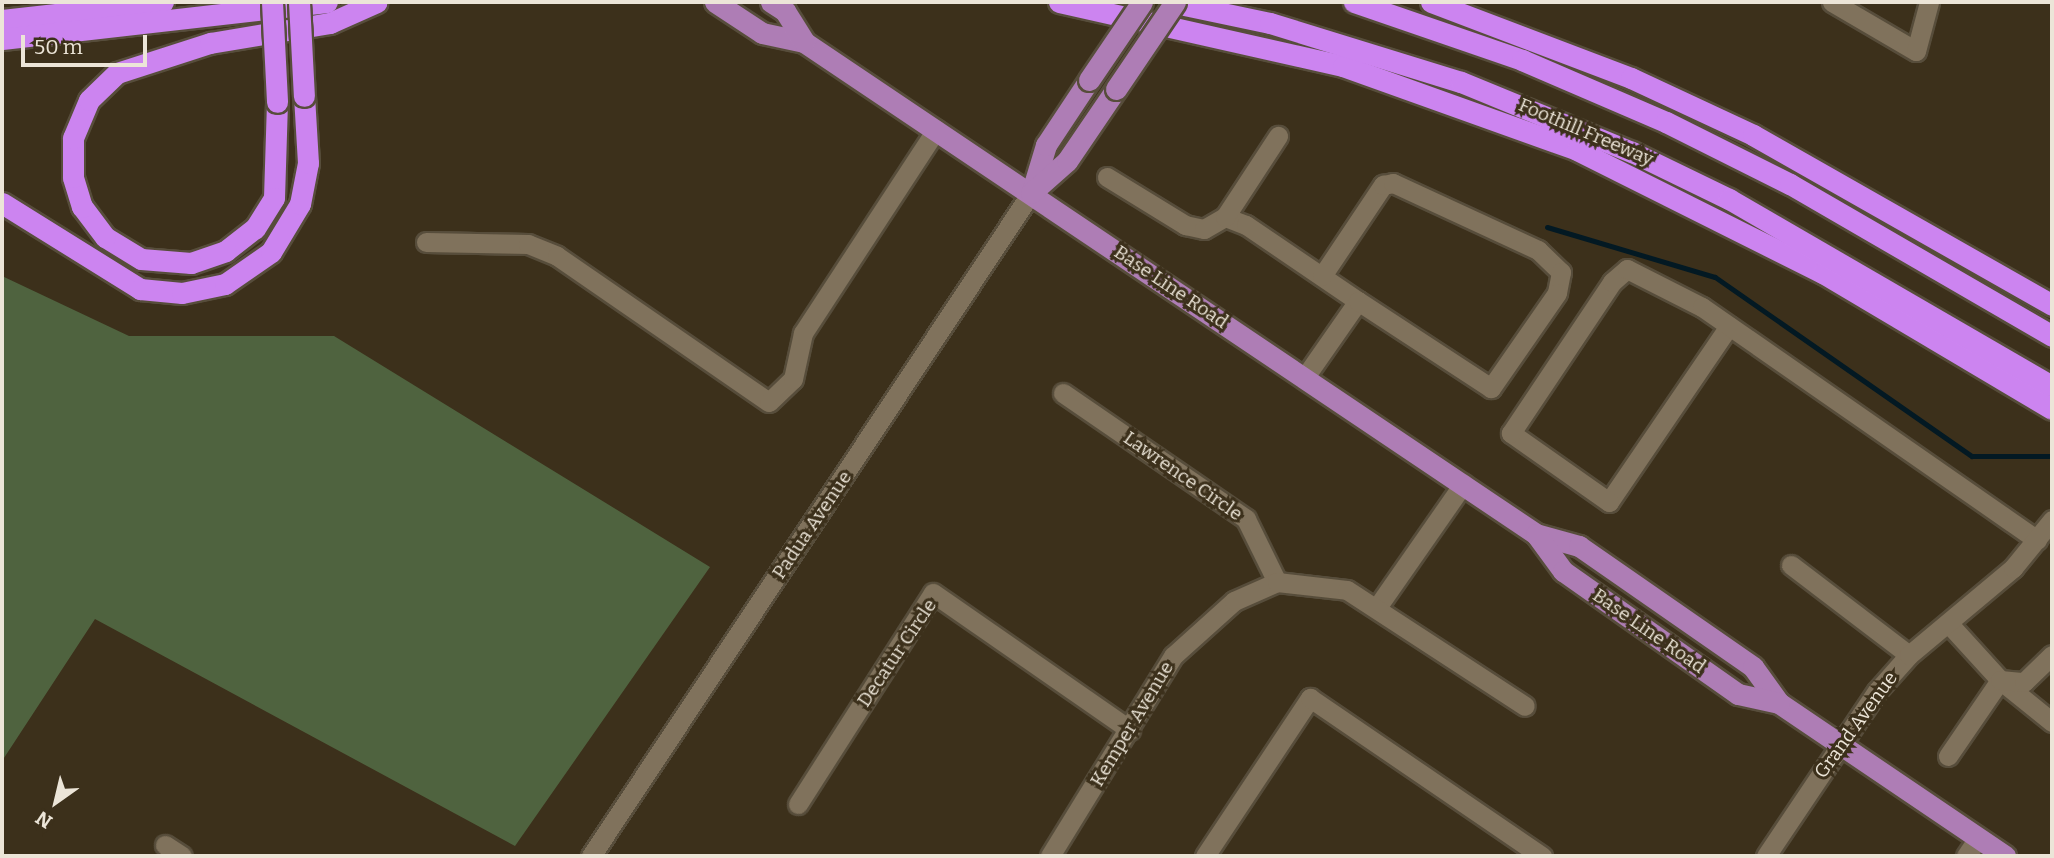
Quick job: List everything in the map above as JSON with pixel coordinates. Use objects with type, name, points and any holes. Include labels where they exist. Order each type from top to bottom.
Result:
[{"type":"highway","points":[[2,20],[163,2]]},
{"type":"highway","points":[[272,2],[277,102],[274,198],[255,228],[226,251],[191,263],[141,259],[105,237],[82,207],[73,177],[73,138],[89,100],[117,72],[210,43],[330,23],[377,2]]},
{"type":"highway","points":[[2,202],[140,289],[182,293],[225,284],[271,252],[300,204],[308,163],[299,2]]},
{"type":"highway","points":[[2,39],[327,2]]},
{"type":"highway","name":"Foothill Freeway","points":[[1059,2],[1215,32],[1343,66],[1577,150],[1749,233],[2052,409]]},
{"type":"highway","points":[[1172,2],[1270,23],[1461,82],[1632,152],[1729,199],[2052,386]]},
{"type":"highway","points":[[1354,2],[1522,60],[1667,122],[1790,184],[2052,336]]},
{"type":"highway","points":[[1431,2],[1512,32],[1753,135],[2052,305]]},
{"type":"highway","points":[[1470,2],[1512,32]]},
{"type":"main road","name":"Base Line Road","points":[[715,2],[762,33],[804,42]]},
{"type":"main road","name":"Base Line Road","points":[[771,2],[804,42],[1536,534],[1590,553],[1753,667],[1779,703],[2006,856]]},
{"type":"main road","points":[[1031,193],[1046,145],[1142,2]]},
{"type":"main road","points":[[1031,193],[1067,161],[1172,2]]},
{"type":"main road","name":"Base Line Road","points":[[1536,534],[1563,571],[1738,694],[1779,703]]},
{"type":"street","points":[[1832,2],[1916,51],[1929,2]]},
{"type":"street","points":[[426,242],[528,244],[556,256],[769,402],[793,379],[803,333],[936,130]]},
{"type":"street","points":[[1107,177],[1185,225],[1204,229],[1225,216],[1278,136]]},
{"type":"street","points":[[1225,216],[1492,388],[1558,293],[1561,272],[1538,250],[1394,183],[1383,186],[1322,276]]},
{"type":"street","name":"Padua Avenue","points":[[592,856],[1031,193]]},
{"type":"street","points":[[1729,326],[1609,502],[1511,433],[1612,282],[1627,270],[1729,326],[2037,540]]},
{"type":"street","points":[[1305,377],[1359,301]]},
{"type":"street","name":"Lawrence Circle","points":[[1063,393],[1246,519],[1278,582]]},
{"type":"street","points":[[1378,606],[1464,484]]},
{"type":"street","name":"Grand Avenue","points":[[1766,856],[1841,745],[1909,655],[1949,624],[2037,540],[2052,520]]},
{"type":"street","points":[[1791,565],[1909,655]]},
{"type":"street","name":"Kemper Avenue","points":[[1050,856],[1130,730],[1173,656],[1234,601],[1278,582],[1347,590],[1378,606],[1525,706]]},
{"type":"street","name":"Decatur Circle","points":[[798,804],[933,593],[1130,730]]},
{"type":"street","points":[[1949,624],[2000,680],[2052,722]]},
{"type":"street","points":[[2000,680],[2024,682],[2052,655]]},
{"type":"street","points":[[1948,756],[2000,680]]},
{"type":"street","points":[[1205,856],[1310,698],[1542,856]]},
{"type":"street","points":[[1966,856],[1978,838]]},
{"type":"street","points":[[166,845],[182,856]]},
{"type":"green space","points":[[2,276],[129,336],[334,336],[710,567],[515,846],[95,619],[2,761]]},
{"type":"waterway","points":[[1547,227],[1715,277],[1972,456],[2052,456]]}]
